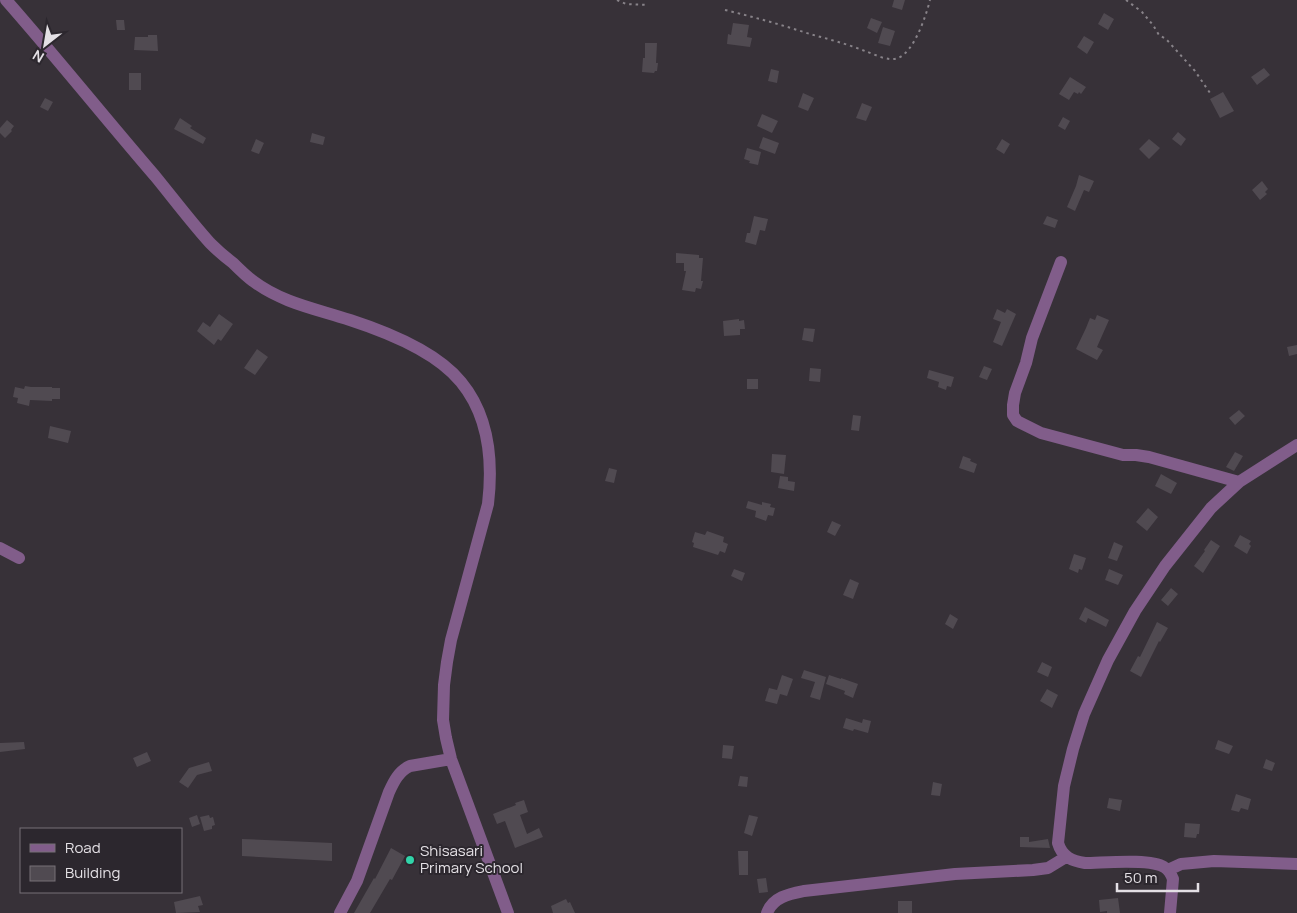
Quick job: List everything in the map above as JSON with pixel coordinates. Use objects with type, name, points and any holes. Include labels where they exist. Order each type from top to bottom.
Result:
[{"type":"street","points":[[6,0],[211,243],[252,280],[269,292],[284,299],[307,308],[351,320],[399,338],[438,359],[462,382],[470,395],[480,414],[486,434],[489,452],[490,487],[488,504],[451,640],[444,685],[443,720],[451,758],[508,913]]},
{"type":"street","points":[[1061,262],[1032,338],[1026,363],[1015,393],[1013,415],[1017,421],[1041,433],[1123,456],[1149,457],[1239,482]]},
{"type":"street","points":[[1170,913],[1173,879],[1168,870],[1163,866],[1148,862],[1085,863],[1066,857],[1059,849],[1064,786],[1073,749],[1084,714],[1117,641],[1135,610],[1165,566],[1211,508],[1239,482],[1297,445]]},
{"type":"street","points":[[0,548],[19,558]]},
{"type":"street","points":[[340,913],[357,881],[395,779],[403,768],[451,758]]},
{"type":"street","points":[[767,913],[773,903],[780,897],[804,891],[955,874],[1034,870],[1048,868],[1066,857]]},
{"type":"street","points":[[1168,870],[1181,864],[1214,861],[1297,864]]},
{"type":"path","points":[[617,0],[626,4],[648,5]]},
{"type":"path","points":[[725,10],[765,20],[864,50],[884,58],[896,59],[905,55],[911,48],[923,23],[930,0]]},
{"type":"path","points":[[1126,0],[1142,12],[1159,35],[1166,39],[1195,71],[1210,93]]},
{"type":"building","points":[[894,0],[905,0],[902,10],[892,7]]},
{"type":"building","points":[[1104,13],[1114,19],[1108,30],[1098,24]]},
{"type":"building","points":[[871,18],[882,22],[877,33],[867,28]]},
{"type":"building","points":[[116,20],[124,20],[125,30],[117,30]]},
{"type":"building","points":[[733,23],[749,25],[747,37],[752,38],[750,47],[727,44],[728,34],[731,35]]},
{"type":"building","points":[[883,27],[895,31],[890,46],[878,43]]},
{"type":"building","points":[[148,35],[157,35],[158,51],[134,50],[135,37],[148,37]]},
{"type":"building","points":[[1084,36],[1094,42],[1087,54],[1077,47]]},
{"type":"building","points":[[645,43],[657,43],[656,63],[658,63],[657,71],[654,73],[642,72],[643,58],[645,58]]},
{"type":"building","points":[[1264,68],[1270,75],[1257,85],[1251,77]]},
{"type":"building","points":[[771,69],[779,71],[777,83],[768,81]]},
{"type":"building","points":[[129,73],[141,73],[141,90],[129,90]]},
{"type":"building","points":[[1070,77],[1086,87],[1081,94],[1074,92],[1069,100],[1059,94]]},
{"type":"building","points":[[1223,92],[1234,111],[1220,118],[1210,99]]},
{"type":"building","points":[[803,93],[814,98],[808,111],[798,107]]},
{"type":"building","points":[[45,98],[53,102],[48,111],[40,107]]},
{"type":"building","points":[[862,103],[872,107],[866,121],[856,118]]},
{"type":"building","points":[[762,114],[778,121],[772,133],[757,126]]},
{"type":"building","points":[[1063,117],[1070,121],[1065,130],[1058,126]]},
{"type":"building","points":[[180,118],[192,126],[190,128],[206,138],[203,144],[174,129]]},
{"type":"building","points":[[7,120],[14,126],[5,138],[0,133],[0,128]]},
{"type":"building","points":[[1178,132],[1186,139],[1181,146],[1172,139]]},
{"type":"building","points":[[312,133],[325,137],[323,145],[310,142]]},
{"type":"building","points":[[763,137],[779,143],[775,154],[759,148]]},
{"type":"building","points":[[256,139],[264,143],[259,154],[251,151]]},
{"type":"building","points":[[1002,139],[1010,144],[1004,154],[996,149]]},
{"type":"building","points":[[1149,139],[1160,148],[1149,159],[1139,149]]},
{"type":"building","points":[[747,148],[761,152],[758,165],[749,163],[750,161],[744,159]]},
{"type":"building","points":[[1079,175],[1094,181],[1089,192],[1084,190],[1075,211],[1067,207]]},
{"type":"building","points":[[1262,181],[1268,189],[1265,192],[1267,194],[1260,200],[1252,190]]},
{"type":"building","points":[[754,216],[768,219],[765,231],[760,230],[756,245],[745,242],[747,233],[750,233]]},
{"type":"building","points":[[1047,216],[1058,220],[1055,228],[1043,224]]},
{"type":"building","points":[[676,253],[699,255],[699,258],[703,258],[701,289],[696,288],[695,292],[682,290],[686,271],[684,271],[684,263],[676,263]]},
{"type":"building","points":[[997,309],[1005,313],[1007,309],[1016,314],[1002,346],[993,342],[1001,322],[993,319]]},
{"type":"building","points":[[219,314],[233,324],[221,341],[218,339],[214,345],[197,331],[203,322],[210,327]]},
{"type":"building","points":[[1097,315],[1109,320],[1097,347],[1103,350],[1097,360],[1076,349],[1090,318],[1095,320]]},
{"type":"building","points":[[739,319],[739,321],[744,320],[745,329],[740,329],[740,335],[724,336],[723,321]]},
{"type":"building","points":[[804,328],[815,329],[813,342],[802,340]]},
{"type":"building","points":[[1297,345],[1297,354],[1289,356],[1287,347]]},
{"type":"building","points":[[257,349],[268,357],[255,375],[244,368]]},
{"type":"building","points":[[984,366],[992,369],[987,380],[979,377]]},
{"type":"building","points":[[810,368],[821,369],[820,382],[809,381]]},
{"type":"building","points":[[929,370],[954,377],[951,387],[947,386],[946,390],[938,387],[939,382],[927,378]]},
{"type":"building","points":[[747,379],[758,379],[758,389],[747,389]]},
{"type":"building","points":[[25,386],[60,388],[60,399],[52,399],[52,401],[30,400],[29,406],[17,403],[18,398],[13,397],[15,387],[24,389]]},
{"type":"building","points":[[1239,410],[1245,416],[1235,425],[1229,418]]},
{"type":"building","points":[[853,415],[861,416],[859,431],[851,430]]},
{"type":"building","points":[[50,426],[71,431],[68,443],[48,438]]},
{"type":"building","points":[[1235,452],[1243,456],[1234,471],[1226,467]]},
{"type":"building","points":[[772,454],[786,455],[784,474],[771,472]]},
{"type":"building","points":[[963,456],[977,464],[974,473],[959,468]]},
{"type":"building","points":[[609,468],[617,470],[614,483],[605,481]]},
{"type":"building","points":[[1161,474],[1177,483],[1171,494],[1155,486]]},
{"type":"building","points":[[780,476],[788,477],[788,481],[795,482],[794,491],[778,488]]},
{"type":"building","points":[[748,501],[762,505],[762,502],[771,504],[770,507],[775,508],[773,516],[768,515],[766,521],[755,517],[756,511],[746,508]]},
{"type":"building","points":[[1148,508],[1158,517],[1147,531],[1136,522]]},
{"type":"building","points":[[832,521],[841,525],[835,536],[827,532]]},
{"type":"building","points":[[707,531],[724,537],[723,542],[728,544],[725,553],[720,551],[718,555],[693,547],[694,543],[692,542],[695,532],[705,535]]},
{"type":"building","points":[[1240,535],[1251,541],[1247,554],[1234,546]]},
{"type":"building","points":[[1211,540],[1220,546],[1203,573],[1194,566]]},
{"type":"building","points":[[1114,542],[1123,546],[1117,561],[1108,558]]},
{"type":"building","points":[[1074,554],[1086,558],[1082,570],[1079,569],[1078,573],[1069,569]]},
{"type":"building","points":[[734,569],[745,573],[742,581],[731,576]]},
{"type":"building","points":[[1109,569],[1123,575],[1118,585],[1105,580]]},
{"type":"building","points":[[850,579],[859,583],[853,599],[843,595]]},
{"type":"building","points":[[1171,588],[1178,594],[1168,606],[1161,600]]},
{"type":"building","points":[[1085,607],[1109,620],[1106,627],[1088,618],[1086,623],[1079,619]]},
{"type":"building","points":[[950,614],[958,619],[953,629],[945,624]]},
{"type":"building","points":[[1157,622],[1168,628],[1159,641],[1141,677],[1130,671],[1138,656],[1140,657]]},
{"type":"building","points":[[1042,662],[1052,667],[1048,677],[1037,672]]},
{"type":"building","points":[[804,670],[826,677],[820,700],[810,697],[815,682],[801,678]]},
{"type":"building","points":[[782,675],[793,679],[787,696],[780,694],[777,704],[765,701],[769,688],[777,690]]},
{"type":"building","points":[[829,675],[858,684],[853,698],[844,694],[845,691],[826,684]]},
{"type":"building","points":[[1047,689],[1058,695],[1052,708],[1040,701]]},
{"type":"building","points":[[846,718],[862,723],[863,719],[871,721],[868,733],[843,728]]},
{"type":"building","points":[[1218,740],[1233,746],[1229,754],[1215,749]]},
{"type":"building","points":[[24,742],[25,749],[0,752],[0,743]]},
{"type":"building","points":[[723,745],[734,746],[732,759],[722,758]]},
{"type":"building","points":[[147,752],[151,761],[137,767],[133,758]]},
{"type":"building","points":[[1266,759],[1275,763],[1272,771],[1263,768]]},
{"type":"building","points":[[209,762],[212,771],[197,775],[188,788],[179,782],[189,768]]},
{"type":"building","points":[[740,776],[748,777],[747,787],[738,786]]},
{"type":"building","points":[[933,782],[942,784],[940,796],[931,795]]},
{"type":"building","points":[[1236,794],[1251,799],[1248,810],[1241,808],[1239,812],[1231,810]]},
{"type":"building","points":[[1109,798],[1122,800],[1120,811],[1107,808]]},
{"type":"building","points":[[524,800],[528,812],[520,815],[527,834],[539,828],[543,837],[515,848],[505,821],[497,824],[493,814]]},
{"type":"building","points":[[197,815],[200,824],[192,827],[189,818]]},
{"type":"building","points":[[209,815],[210,818],[213,817],[215,825],[212,826],[212,829],[204,831],[200,817]]},
{"type":"building","points":[[749,815],[758,817],[752,836],[744,833]]},
{"type":"building","points":[[1185,823],[1200,824],[1199,834],[1197,834],[1196,838],[1184,837]]},
{"type":"building","points":[[1020,837],[1029,837],[1029,842],[1048,839],[1050,848],[1020,847]]},
{"type":"building","points":[[242,839],[332,843],[332,861],[242,856]]},
{"type":"building","points":[[391,848],[405,856],[392,880],[390,879],[370,913],[354,913],[375,879]]},
{"type":"building","points":[[738,851],[748,851],[748,875],[739,875]]},
{"type":"building","points":[[766,878],[768,892],[759,893],[757,879]]},
{"type":"building","points":[[200,896],[203,905],[198,906],[200,912],[176,913],[174,902]]},
{"type":"building","points":[[1118,898],[1120,913],[1100,912],[1099,900]]},
{"type":"building","points":[[566,899],[568,903],[570,902],[575,913],[553,913],[551,906]]},
{"type":"building","points":[[898,901],[912,901],[912,913],[898,913]]},
{"type":"place","name":"Shisasari Primary School","points":[[410,860]]}]
